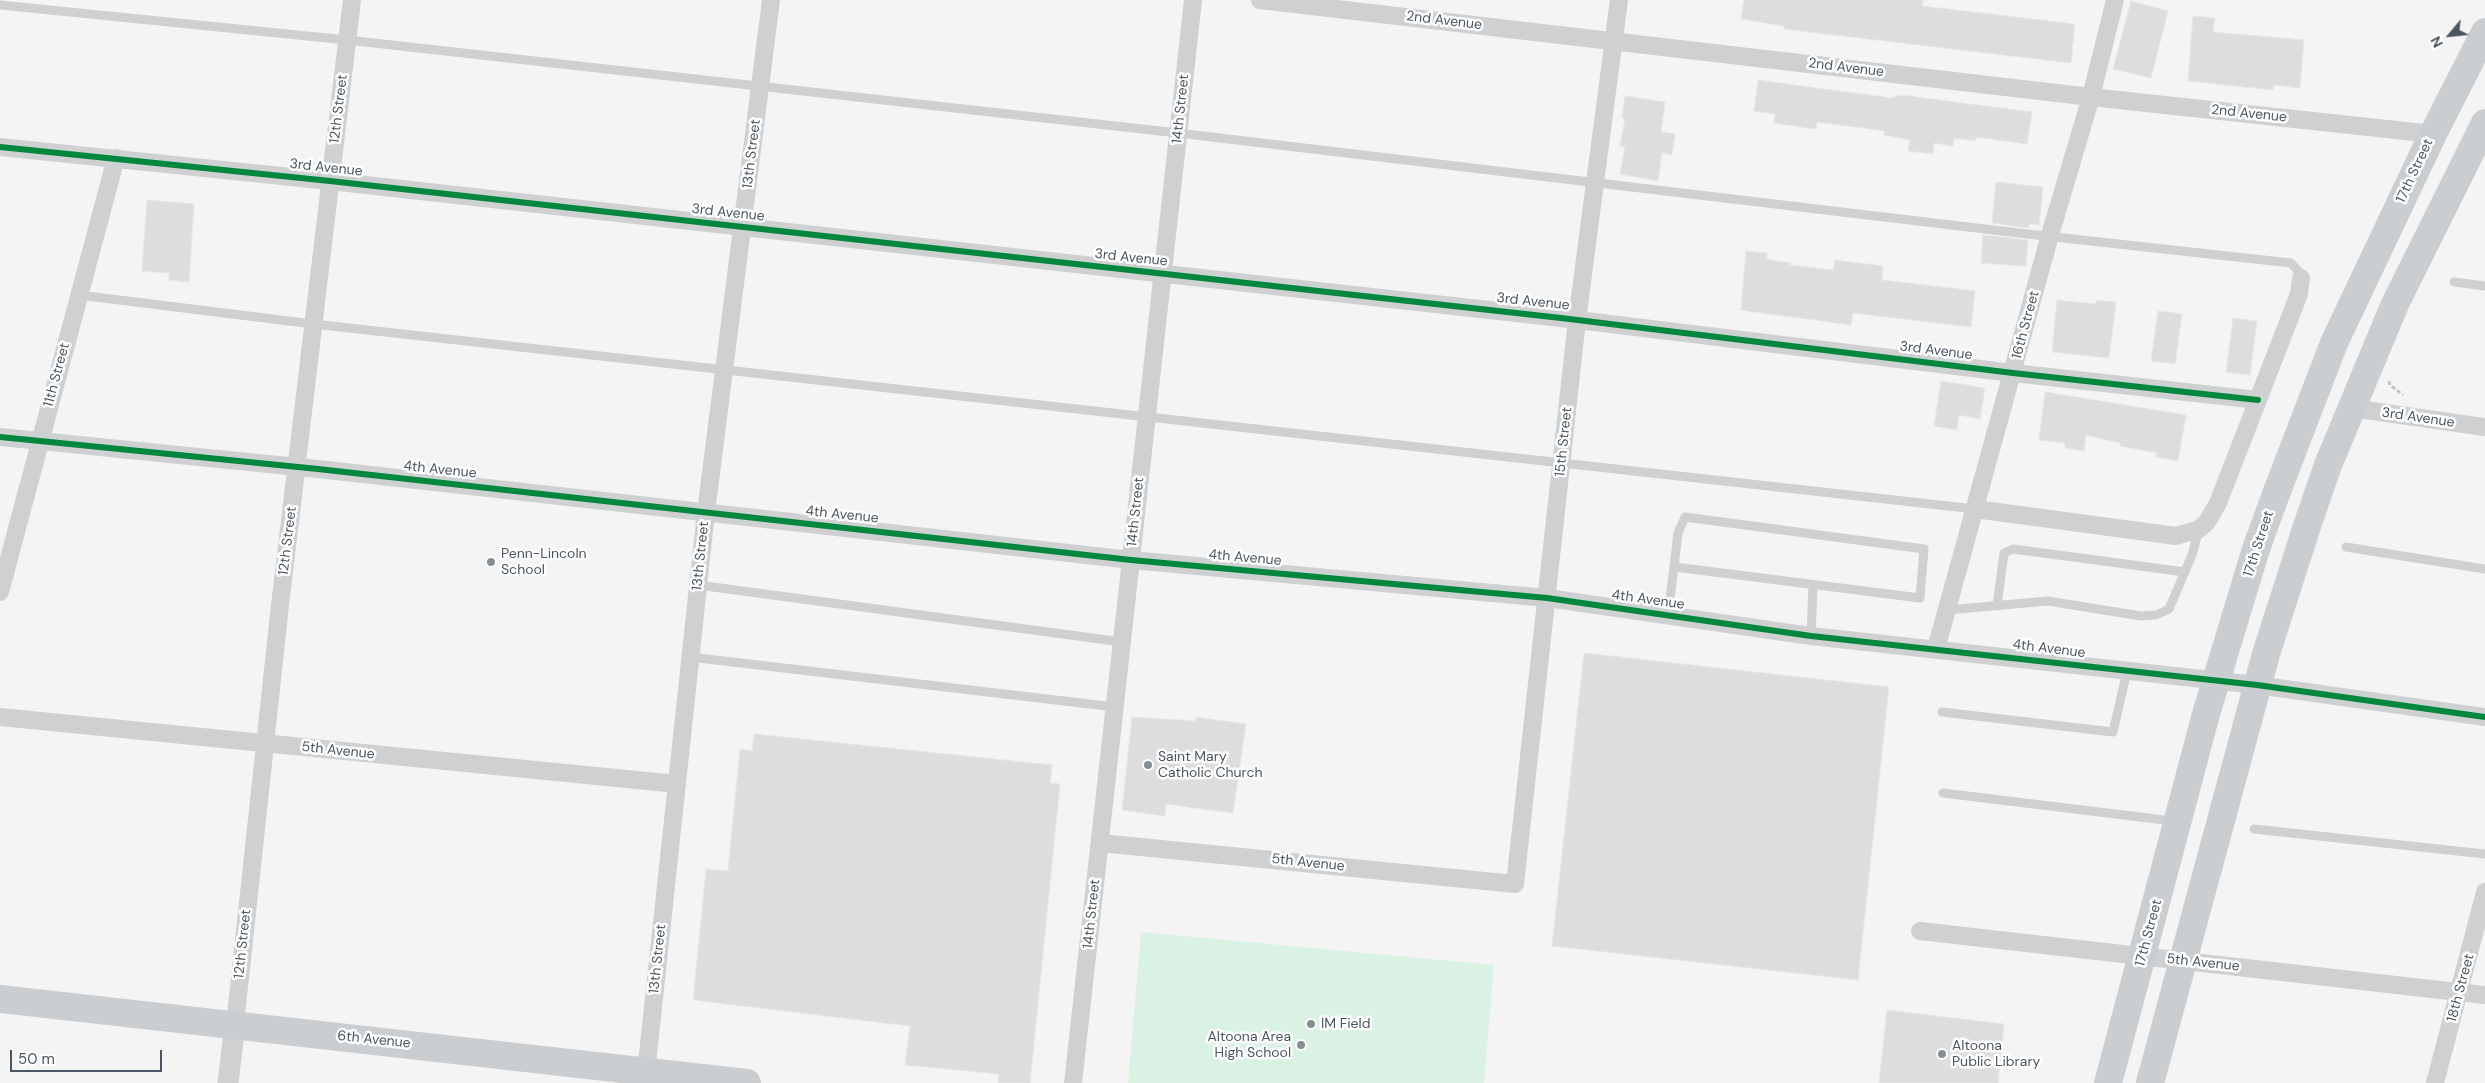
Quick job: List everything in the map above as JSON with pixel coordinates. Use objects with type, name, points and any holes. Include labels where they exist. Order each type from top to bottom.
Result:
[{"type":"main road","name":"17th Street","points":[[2108,1083],[2206,714],[2256,549],[2306,410],[2365,275],[2485,32]]},
{"type":"main road","points":[[2150,1083],[2257,685],[2307,526],[2352,408],[2395,304],[2482,134]]},
{"type":"main road","name":"6th Avenue","points":[[0,999],[234,1024],[646,1077],[747,1083]]},
{"type":"street","name":"12th Street","points":[[228,1083],[264,744],[352,0]]},
{"type":"street","name":"13th Street","points":[[646,1077],[706,512],[771,0]]},
{"type":"street","name":"14th Street","points":[[1073,1083],[1193,0]]},
{"type":"street","name":"2nd Avenue","points":[[1260,0],[2091,97],[2433,134]]},
{"type":"street","name":"15th Street","points":[[1516,884],[1577,320],[1619,0]]},
{"type":"street","name":"16th Street","points":[[1936,649],[2050,235],[2091,97],[2115,0]]},
{"type":"street","name":"3rd Avenue","points":[[0,148],[116,158],[330,181],[1577,320],[2013,373],[2258,400]]},
{"type":"street","name":"11th Street","points":[[0,592],[116,158]]},
{"type":"street","points":[[1976,509],[2176,536],[2199,529],[2207,522],[2218,503],[2299,294],[2301,278]]},
{"type":"street","name":"3rd Avenue","points":[[2352,408],[2485,426]]},
{"type":"street","name":"4th Avenue","points":[[0,437],[296,466],[1131,560],[1546,598],[1811,636],[2257,685],[2485,718]]},
{"type":"street","name":"5th Avenue","points":[[0,717],[677,784]]},
{"type":"street","name":"5th Avenue","points":[[1100,843],[1516,884]]},
{"type":"street","name":"18th Street","points":[[2435,1083],[2485,892]]},
{"type":"street","name":"5th Avenue","points":[[1920,931],[2485,995]]},
{"type":"lane","points":[[0,5],[347,40],[760,88],[1178,133],[2292,262],[2300,273],[2301,278]]},
{"type":"lane","points":[[2454,282],[2485,286]]},
{"type":"lane","points":[[79,295],[313,324],[1976,509]]},
{"type":"lane","points":[[1668,616],[1678,533],[1685,517],[1924,548],[1920,598],[1675,567]]},
{"type":"lane","points":[[1947,610],[2048,601],[2141,616],[2156,615],[2169,609],[2192,555],[2199,529]]},
{"type":"lane","points":[[2346,547],[2485,568]]},
{"type":"lane","points":[[1997,606],[2004,553],[2012,549],[2185,572]]},
{"type":"lane","points":[[698,585],[1122,642]]},
{"type":"lane","points":[[1811,636],[1814,585]]},
{"type":"lane","points":[[690,657],[1115,707]]},
{"type":"lane","points":[[1942,712],[2113,732],[2127,671]]},
{"type":"lane","points":[[1943,793],[2178,822]]},
{"type":"lane","points":[[2254,829],[2485,854]]},
{"type":"path","points":[[2388,379],[2390,385],[2408,398]]},
{"type":"green space","name":"IM Field","points":[[1141,932],[1494,965],[1484,1083],[1128,1083]]},
{"type":"building","points":[[1744,0],[1923,0],[1922,6],[2075,24],[2071,63],[1784,29],[1784,26],[1741,19]]},
{"type":"building","points":[[2131,1],[2168,11],[2151,78],[2113,69]]},
{"type":"building","points":[[2193,16],[2215,18],[2213,32],[2304,40],[2300,88],[2274,85],[2273,90],[2188,81]]},
{"type":"building","points":[[1758,80],[1891,98],[1901,95],[2032,112],[2027,144],[1976,137],[1976,141],[1954,138],[1953,146],[1934,143],[1933,154],[1908,151],[1910,140],[1884,135],[1885,131],[1817,122],[1816,129],[1774,123],[1775,114],[1754,111]]},
{"type":"building","points":[[1625,96],[1665,102],[1661,132],[1675,134],[1672,155],[1662,153],[1658,181],[1620,174],[1625,147],[1620,146],[1625,119],[1622,118]]},
{"type":"building","points":[[1996,182],[2043,187],[2039,225],[2029,223],[2029,228],[1992,223]]},
{"type":"building","points":[[147,200],[194,204],[189,282],[169,280],[169,273],[142,271]]},
{"type":"building","points":[[1983,235],[2028,240],[2026,266],[1981,263]]},
{"type":"building","points":[[1746,251],[1767,253],[1766,259],[1790,263],[1790,265],[1833,270],[1835,260],[1883,266],[1882,280],[1975,291],[1971,327],[1853,313],[1851,325],[1741,310]]},
{"type":"building","points":[[2057,300],[2096,304],[2096,300],[2116,302],[2109,358],[2052,352]]},
{"type":"building","points":[[2158,311],[2182,314],[2175,364],[2151,361]]},
{"type":"building","points":[[2233,318],[2257,321],[2250,375],[2226,372]]},
{"type":"building","points":[[1941,381],[1985,388],[1980,419],[1959,415],[1957,430],[1934,426]]},
{"type":"building","points":[[2045,392],[2186,415],[2178,461],[2156,457],[2157,453],[2120,446],[2120,443],[2086,435],[2084,451],[2065,448],[2065,443],[2039,440]]},
{"type":"building","points":[[1584,653],[1889,687],[1858,980],[1552,946]]},
{"type":"building","points":[[1132,717],[1196,721],[1196,717],[1246,724],[1233,813],[1166,804],[1165,816],[1122,810]]},
{"type":"building","points":[[754,734],[1052,765],[1050,783],[1060,784],[1030,1083],[998,1083],[999,1074],[905,1065],[910,1026],[693,1000],[706,869],[728,871],[740,749],[752,751]]},
{"type":"building","name":"Altoona Public Library","points":[[1887,1010],[2004,1024],[1998,1083],[1879,1083]]},
{"type":"cycle path","points":[[0,147],[330,181],[1561,318],[2013,373],[2258,400]]},
{"type":"cycle path","points":[[0,437],[318,469],[1131,560],[1547,598],[1811,636],[2257,685],[2485,717]]},
{"type":"place","name":"Penn-Lincoln School","points":[[491,562]]},
{"type":"place","name":"Saint Mary Catholic Church","points":[[1148,765]]},
{"type":"place","name":"IM Field","points":[[1311,1024]]},
{"type":"place","name":"Altoona Area High School","points":[[1301,1045]]},
{"type":"place","name":"Altoona Public Library","points":[[1942,1054]]}]
